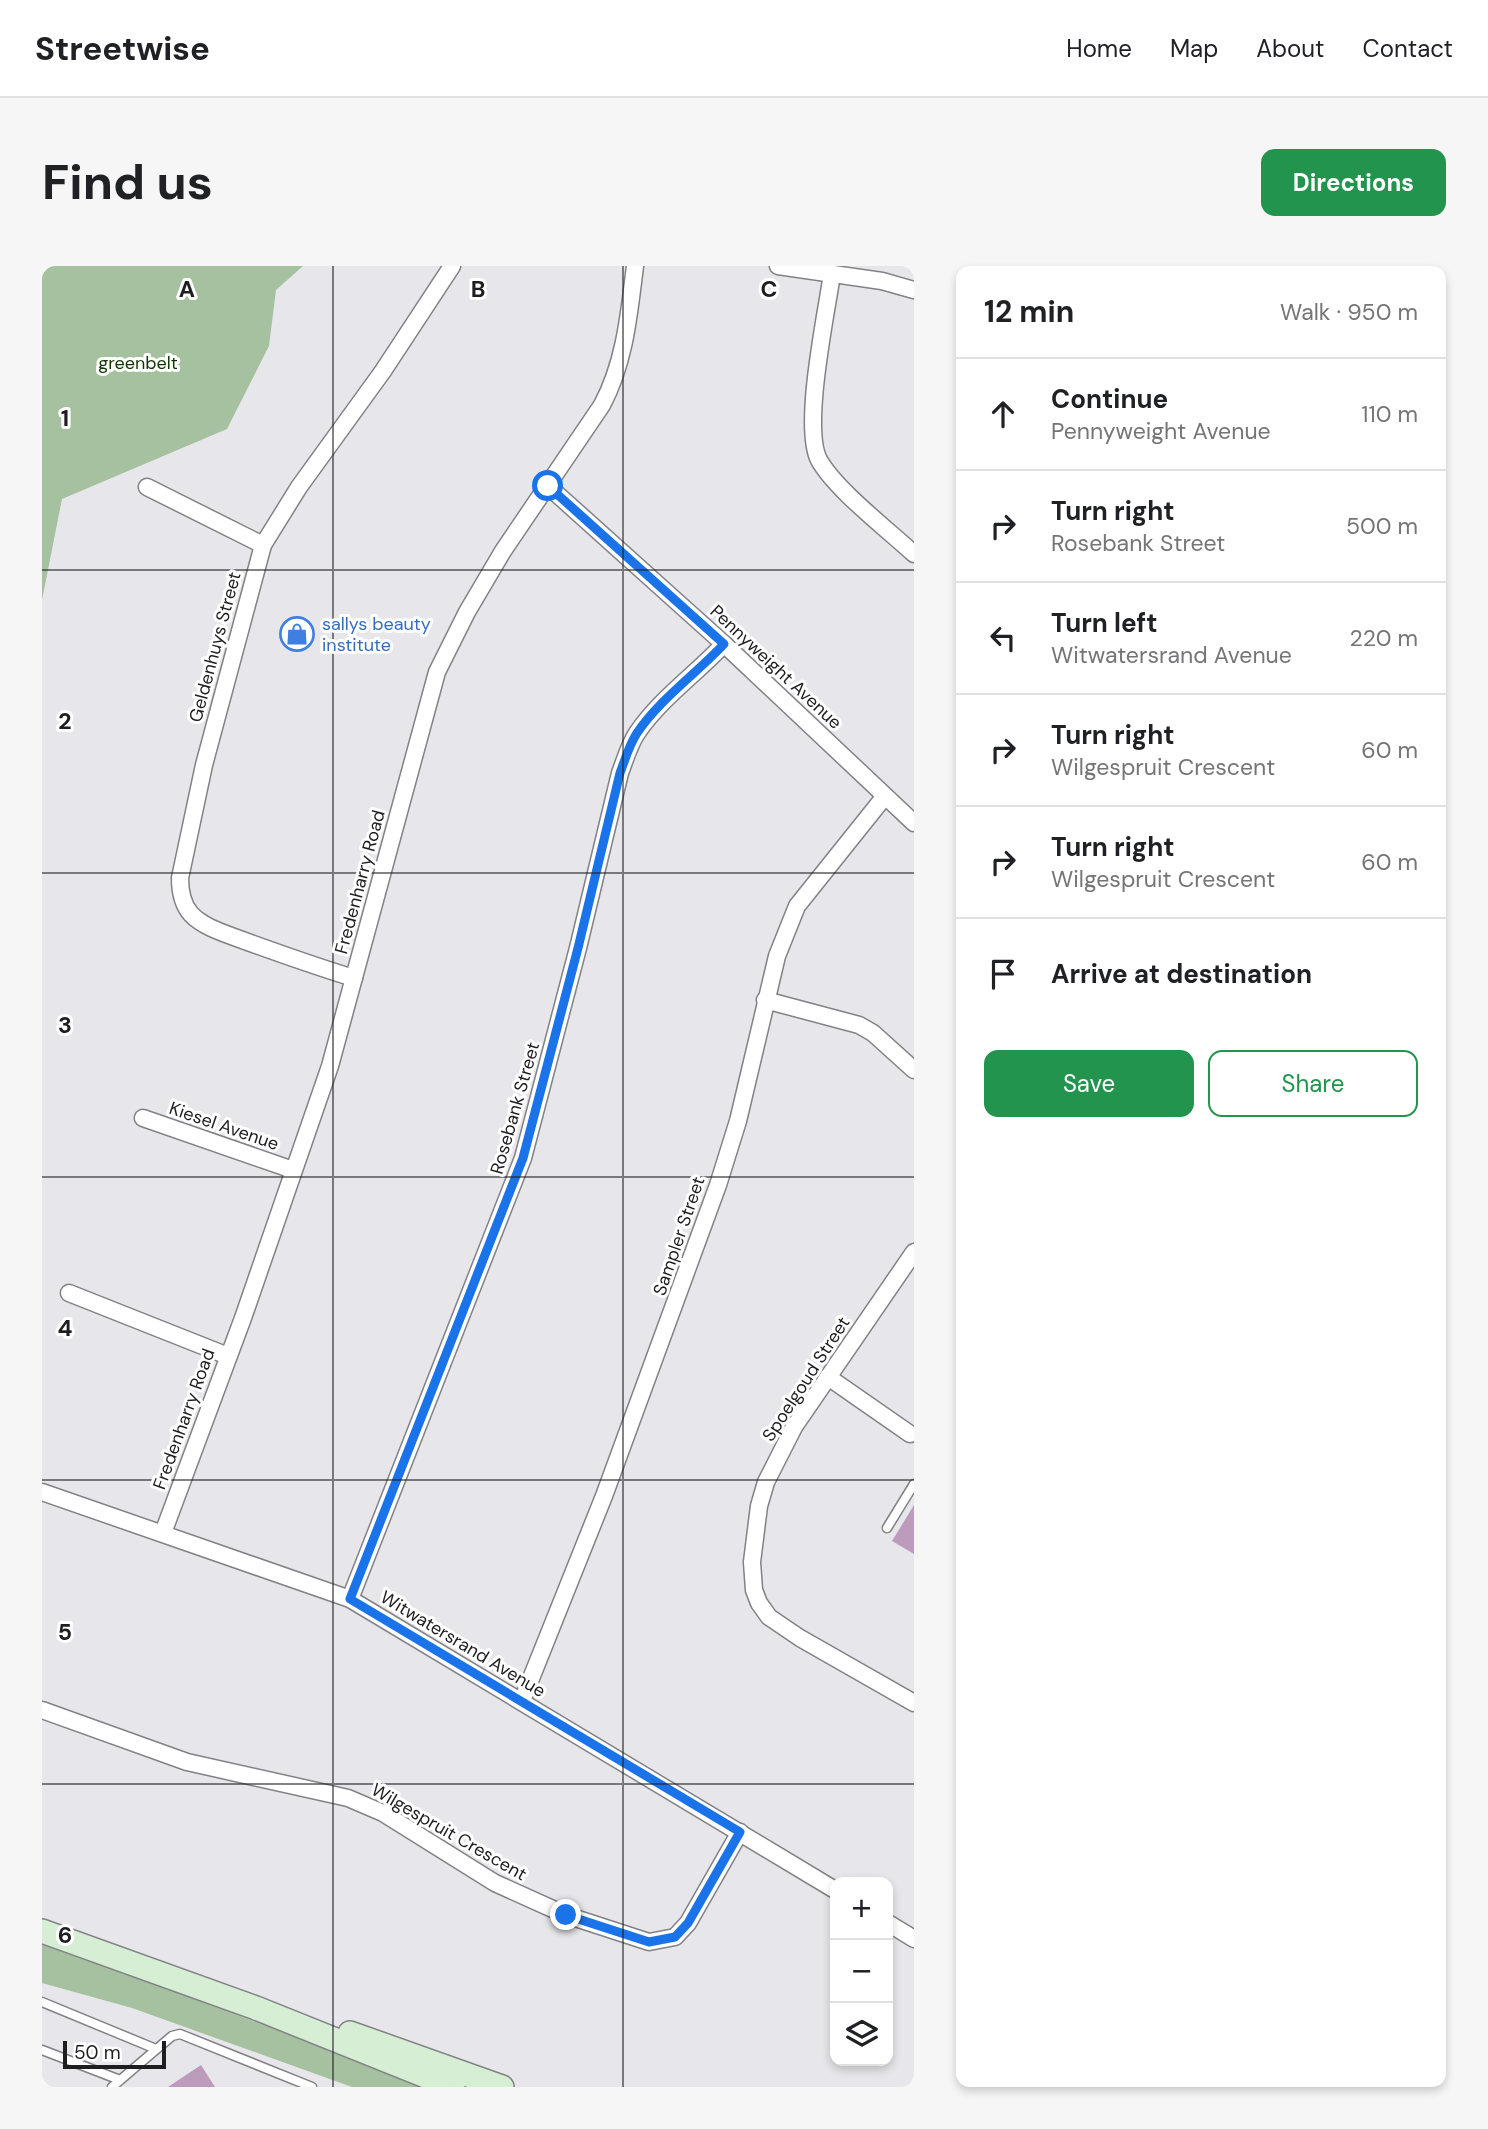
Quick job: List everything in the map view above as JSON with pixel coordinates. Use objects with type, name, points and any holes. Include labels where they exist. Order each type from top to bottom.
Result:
[{"type":"main road","points":[[42,1931],[256,2008],[453,2087]]},
{"type":"main road","points":[[256,2008],[375,2040],[502,2087]]},
{"type":"street","name":"Geldenhuys Street","points":[[354,978],[211,928],[193,917],[180,892],[183,859],[204,765],[263,545],[293,496],[383,371],[452,266]]},
{"type":"street","name":"Fredenharry Road","points":[[163,1533],[330,1066],[437,672],[467,612],[503,551],[612,387],[620,364],[635,266]]},
{"type":"street","points":[[778,266],[881,281],[914,290]]},
{"type":"street","points":[[832,274],[812,417],[818,457],[832,478],[914,554]]},
{"type":"street","name":"Pennyweight Avenue","points":[[548,486],[724,644],[914,823]]},
{"type":"street","points":[[147,487],[263,545]]},
{"type":"street","name":"Rosebank Street","points":[[350,1599],[523,1158],[585,921],[620,773],[628,751],[637,734],[661,705],[724,644]]},
{"type":"street","name":"Sampler Street","points":[[522,1701],[604,1496],[718,1185],[738,1121],[777,956],[797,906],[885,796]]},
{"type":"street","points":[[765,1000],[859,1025],[873,1033],[914,1070]]},
{"type":"street","name":"Kiesel Avenue","points":[[143,1118],[293,1170]]},
{"type":"street","name":"Spoelgoud Street","points":[[914,1252],[794,1427],[766,1482],[759,1506],[752,1562],[754,1590],[769,1617],[800,1638],[914,1703]]},
{"type":"street","points":[[69,1293],[228,1356]]},
{"type":"street","points":[[828,1377],[910,1434]]},
{"type":"street","name":"Witwatersrand Avenue","points":[[42,1492],[350,1599],[830,1887]]},
{"type":"street","name":"Wilgespruit Crescent","points":[[42,1710],[187,1762],[348,1798],[383,1813],[495,1883],[566,1915],[649,1942],[675,1937],[688,1923],[740,1832]]},
{"type":"street","points":[[893,1926],[914,1939]]},
{"type":"lane","points":[[887,1528],[914,1484]]},
{"type":"lane","points":[[42,2002],[156,2049]]},
{"type":"lane","points":[[112,2087],[172,2036],[180,2034],[312,2087]]},
{"type":"lane","points":[[42,2050],[120,2080]]},
{"type":"green space","name":"greenbelt","points":[[42,266],[303,266],[276,290],[269,346],[227,429],[62,499],[42,600]]},
{"type":"green space","points":[[42,1942],[429,2087],[352,2087],[132,2008],[42,1983]]},
{"type":"building","points":[[914,1505],[914,1554],[892,1541]]},
{"type":"building","points":[[201,2065],[215,2087],[168,2087]]},
{"type":"place","name":"sallys beauty institute","points":[[297,634]]},
{"type":"route","points":[[548,486],[724,644],[661,705],[637,734],[628,751],[620,773],[602,854],[523,1158],[350,1599],[740,1832],[688,1923],[675,1937],[649,1942],[622,1936],[566,1915]]}]
